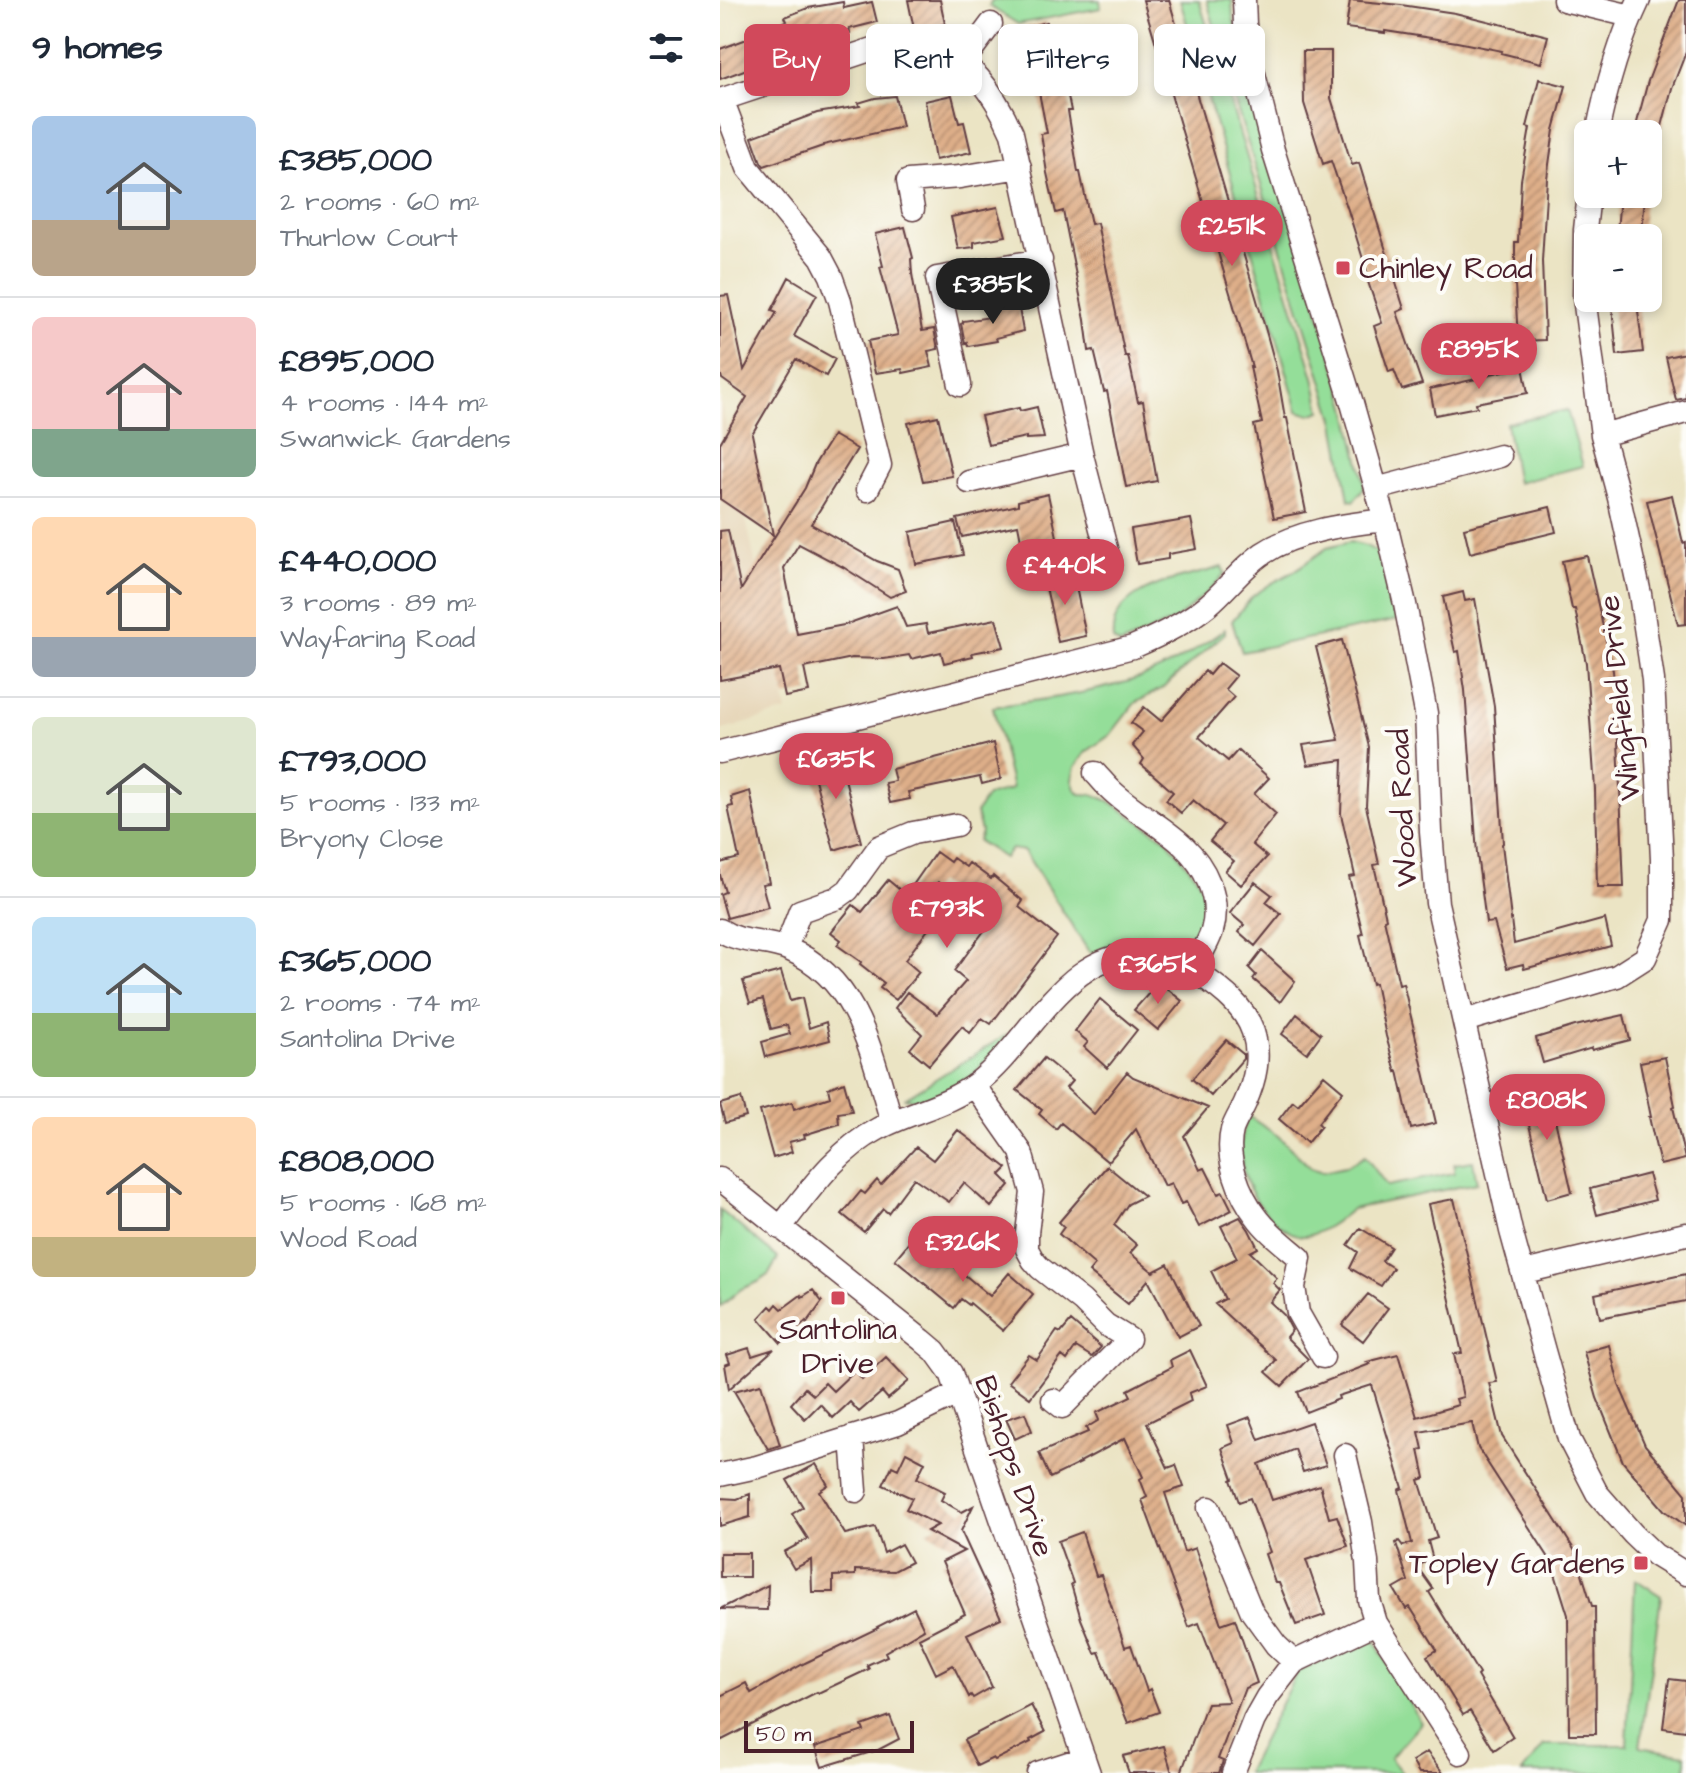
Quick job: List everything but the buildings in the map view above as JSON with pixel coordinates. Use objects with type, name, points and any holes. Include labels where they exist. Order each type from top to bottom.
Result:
[{"type":"street","name":"Wood Road","points":[[1244,0],[1251,62],[1273,150],[1352,403],[1405,604],[1426,713],[1437,903],[1511,1231],[1569,1439],[1597,1493],[1655,1555],[1686,1574]]},
{"type":"street","points":[[1564,0],[1635,8],[1604,96],[1600,120]]},
{"type":"street","points":[[982,36],[991,24]]},
{"type":"street","points":[[866,51],[721,99],[748,168],[815,248],[831,276],[840,301],[880,465],[867,490]]},
{"type":"street","points":[[982,84],[994,97],[1012,133],[1082,455],[1108,556]]},
{"type":"street","points":[[913,209],[906,174],[960,177],[1020,167]]},
{"type":"street","name":"Wingfield Drive","points":[[1464,1021],[1617,976],[1645,958],[1662,920],[1653,680],[1640,594],[1602,435],[1584,297],[1587,208]]},
{"type":"street","points":[[960,385],[937,278],[1041,260]]},
{"type":"street","points":[[1602,435],[1686,412]]},
{"type":"street","points":[[969,482],[1082,455]]},
{"type":"street","points":[[1376,489],[1500,456]]},
{"type":"street","points":[[720,752],[1133,647],[1155,638],[1206,606],[1248,566],[1278,545],[1300,535],[1385,520]]},
{"type":"street","points":[[1095,773],[1111,790],[1179,840],[1194,855],[1206,877],[1214,896],[1215,913],[1212,932],[1193,969]]},
{"type":"street","points":[[786,948],[800,911],[837,898],[848,890],[879,847],[913,833],[956,825]]},
{"type":"street","points":[[720,930],[730,937],[786,948],[818,967],[839,986],[857,1013],[892,1122]]},
{"type":"street","points":[[780,1228],[839,1157],[859,1140],[974,1085],[999,1063],[1069,983],[1091,967],[1117,957],[1143,955],[1177,963],[1193,969],[1224,991],[1236,1003],[1253,1031],[1256,1073],[1232,1130],[1236,1177],[1256,1217],[1300,1258],[1294,1287],[1298,1313],[1323,1357]]},
{"type":"street","points":[[974,1085],[1021,1152],[1032,1192],[1027,1249],[1033,1260],[1106,1325],[1129,1339],[1062,1407],[1053,1400]]},
{"type":"street","name":"Bishops Drive","points":[[720,1179],[935,1351],[951,1373],[1086,1766]]},
{"type":"street","points":[[1524,1272],[1686,1234]]},
{"type":"street","points":[[720,1475],[757,1467],[898,1423],[959,1393]]},
{"type":"street","points":[[852,1437],[856,1491]]},
{"type":"street","points":[[1345,1455],[1361,1522],[1369,1600],[1376,1623],[1460,1753]]},
{"type":"street","points":[[1209,1508],[1252,1612],[1276,1645],[1294,1662]]},
{"type":"street","points":[[1233,1773],[1254,1720],[1294,1662],[1376,1623]]},
{"type":"street","points":[[1038,1773],[1086,1766]]},
{"type":"shaded area","points":[[720,398],[787,711],[720,731]]},
{"type":"green space","points":[[992,0],[1100,0],[1101,8],[1018,24],[989,6]]},
{"type":"green space","points":[[1180,0],[1199,0],[1206,24],[1187,24]]},
{"type":"green space","points":[[1207,0],[1232,0],[1235,24],[1214,24]]},
{"type":"green space","points":[[1208,96],[1228,96],[1314,377],[1321,411],[1310,415],[1298,411]]},
{"type":"green space","points":[[1234,96],[1256,96],[1347,407],[1365,486],[1354,501],[1349,500],[1335,422]]},
{"type":"green space","points":[[1567,410],[1583,466],[1517,483],[1506,423]]},
{"type":"green space","points":[[1350,542],[1384,556],[1403,619],[1242,652],[1232,621],[1253,596],[1327,548]]},
{"type":"green space","points":[[1222,567],[1225,573],[1177,619],[1120,645],[1113,640],[1115,622],[1123,607],[1136,596],[1152,587]]},
{"type":"green space","points":[[1225,629],[1225,633],[1163,688],[1135,703],[1110,735],[1086,752],[1075,767],[1072,780],[1080,794],[1095,795],[1109,801],[1167,840],[1197,878],[1203,891],[1206,915],[1199,941],[1179,947],[1142,939],[1127,940],[1093,954],[1024,851],[1011,849],[1004,858],[978,841],[981,832],[976,813],[987,796],[1012,789],[993,707],[1085,692],[1139,678],[1184,657]]},
{"type":"green space","points":[[1006,1035],[1010,1036],[969,1077],[931,1096],[905,1098]]},
{"type":"green space","points":[[1248,1116],[1278,1136],[1311,1168],[1323,1172],[1345,1167],[1365,1156],[1387,1186],[1454,1173],[1454,1164],[1473,1161],[1477,1183],[1352,1209],[1316,1233],[1297,1235],[1269,1216],[1246,1180],[1241,1148]]},
{"type":"green space","points":[[720,1210],[778,1258],[769,1274],[741,1289],[720,1307]]},
{"type":"green space","points":[[1635,1579],[1661,1596],[1640,1747],[1686,1755],[1686,1773],[1522,1773],[1544,1745],[1627,1745]]},
{"type":"green space","points":[[1371,1635],[1421,1723],[1390,1758],[1402,1773],[1246,1773],[1297,1672]]},
{"type":"place","name":"Chinley Road","points":[[1343,268]]},
{"type":"place","name":"Santolina Drive","points":[[838,1298]]},
{"type":"place","name":"Topley Gardens","points":[[1641,1563]]}]
